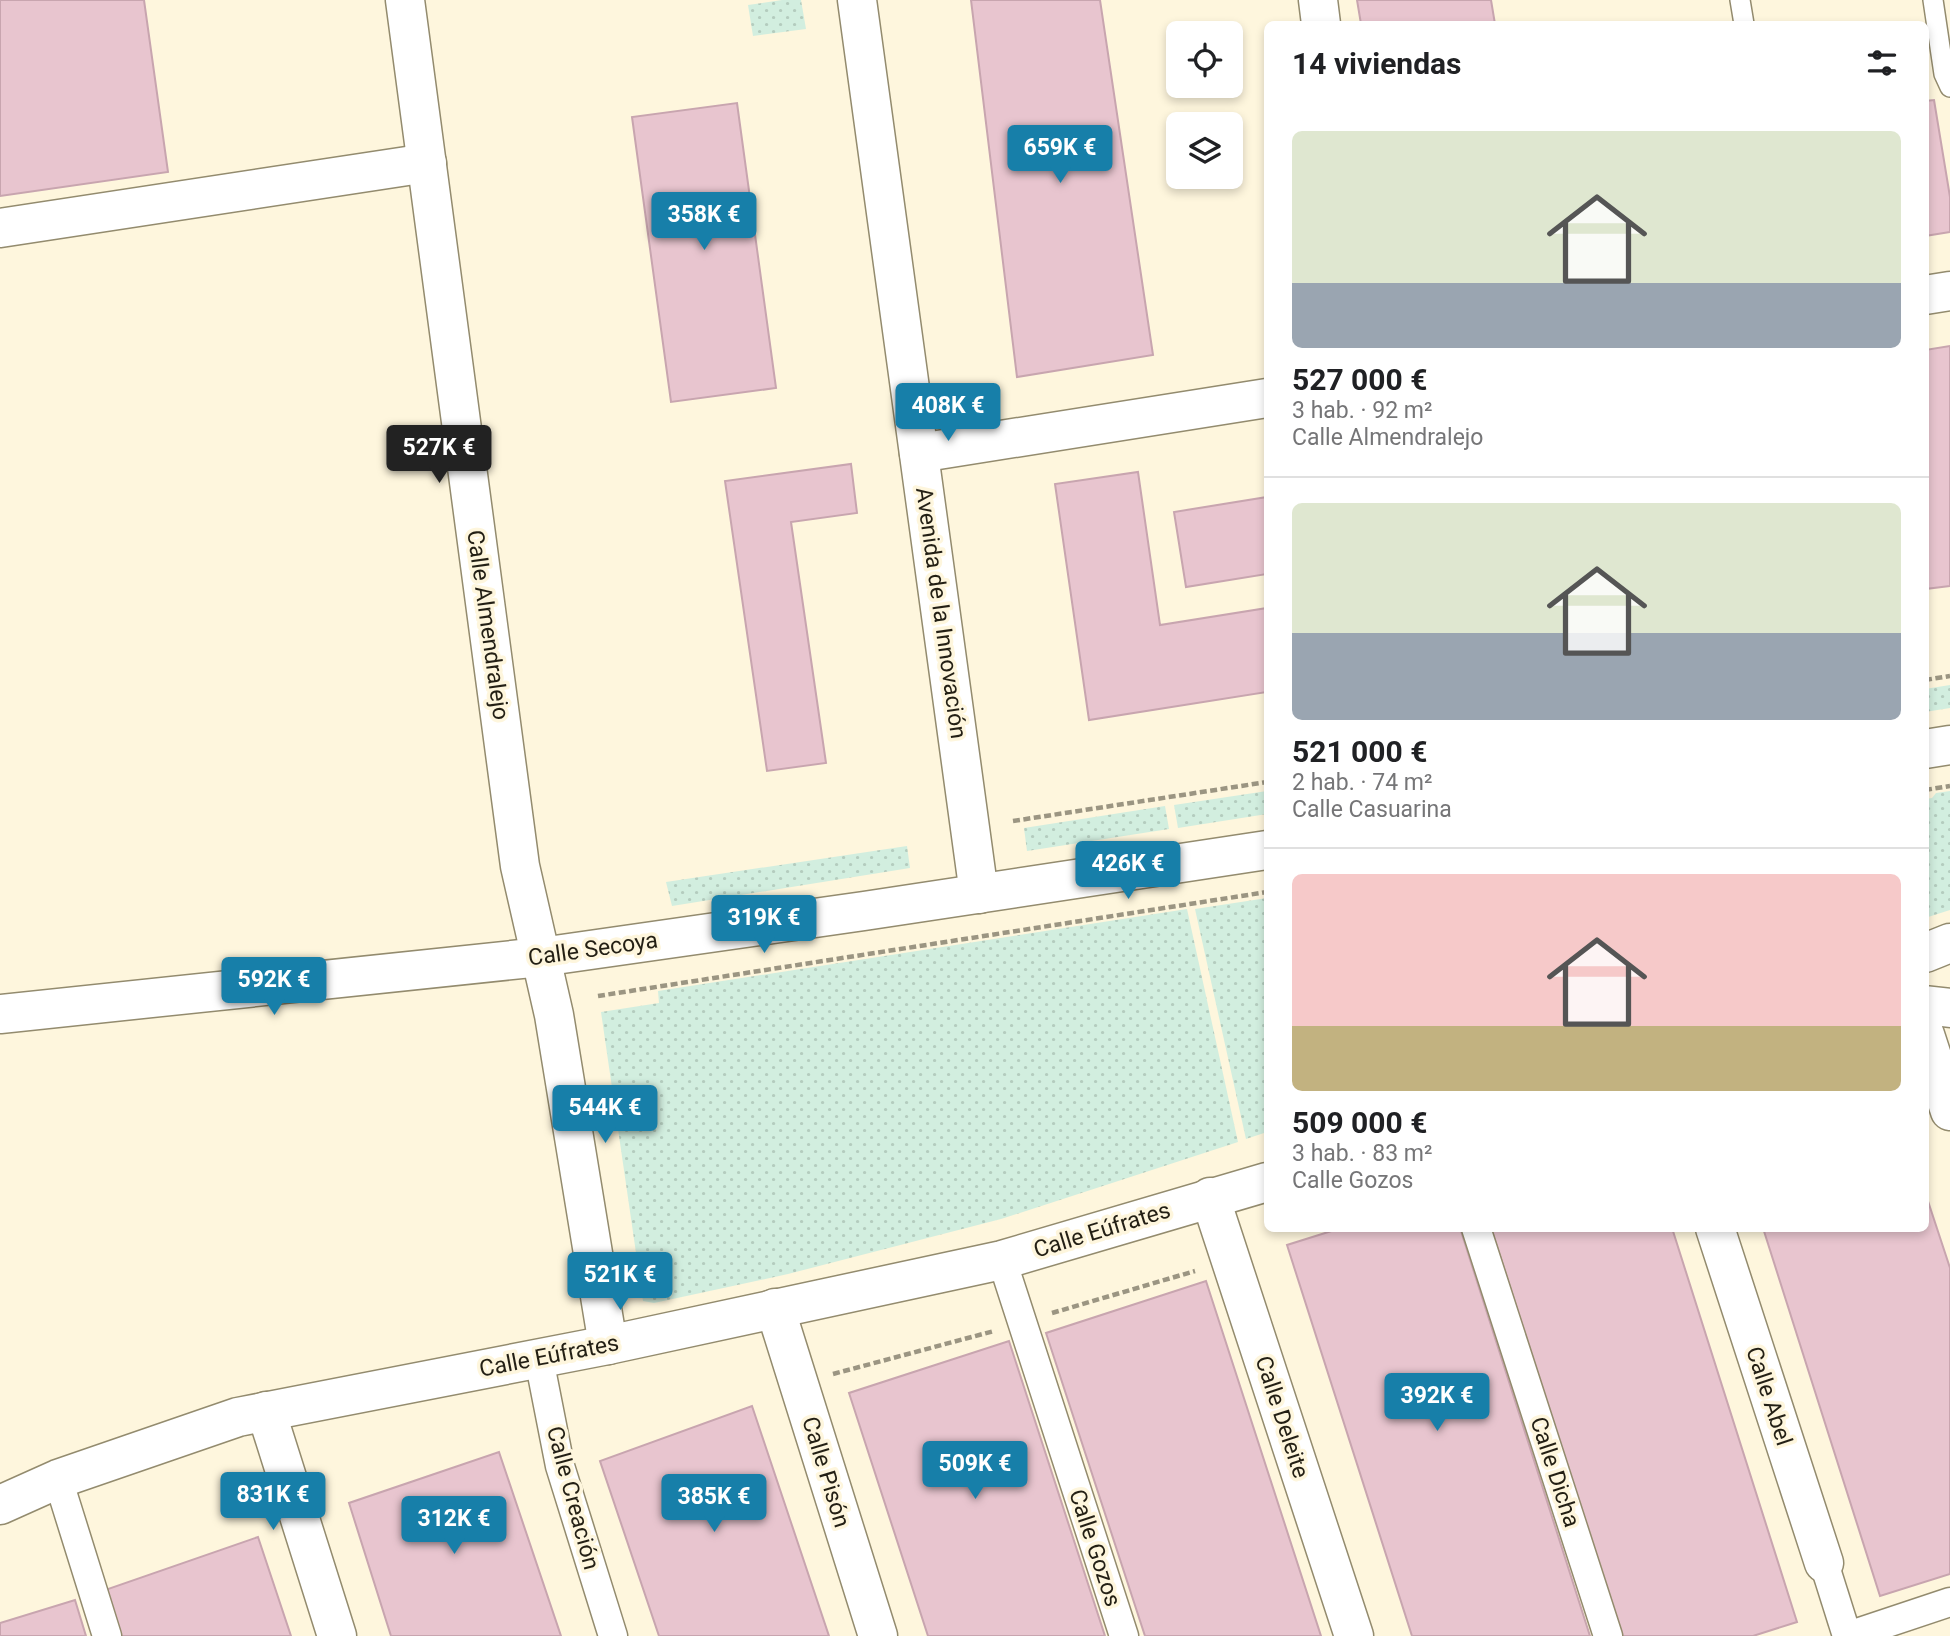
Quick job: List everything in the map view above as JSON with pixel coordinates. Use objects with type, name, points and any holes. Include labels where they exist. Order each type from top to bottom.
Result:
[{"type":"street","name":"Calle Almendralejo","points":[[405,0],[518,852],[554,1015],[608,1345]]},
{"type":"street","name":"Avenida de la Innovación","points":[[857,0],[979,894]]},
{"type":"street","points":[[1318,0],[1321,21]]},
{"type":"street","points":[[0,228],[427,163]]},
{"type":"street","points":[[1929,294],[1950,291]]},
{"type":"street","points":[[919,453],[1264,398]]},
{"type":"street","points":[[1929,748],[1950,745]]},
{"type":"street","name":"Calle Secoya","points":[[0,1014],[541,957],[979,894],[1264,849]]},
{"type":"street","points":[[1929,951],[1950,943]]},
{"type":"street","points":[[1929,1005],[1950,1009]]},
{"type":"street","points":[[1929,1047],[1950,1111]]},
{"type":"street","name":"Calle Eúfrates","points":[[0,1504],[58,1479],[238,1417],[608,1345],[1002,1259],[1264,1183]]},
{"type":"street","name":"Calle Deleite","points":[[1210,1197],[1354,1636]]},
{"type":"street","name":"Calle Dicha","points":[[1477,1232],[1608,1636]]},
{"type":"street","name":"Calle Abel","points":[[1716,1232],[1824,1563]]},
{"type":"street","name":"Calle Gozos","points":[[1002,1259],[1124,1636]]},
{"type":"street","name":"Calle Pisón","points":[[775,1308],[878,1636]]},
{"type":"street","name":"Calle Creación","points":[[539,1359],[560,1465],[613,1636]]},
{"type":"street","points":[[266,1411],[337,1636]]},
{"type":"street","points":[[58,1479],[107,1636]]},
{"type":"street","points":[[1824,1563],[1848,1636],[1950,1602]]},
{"type":"lane","points":[[1740,0],[1744,21]]},
{"type":"lane","points":[[1933,0],[1944,74],[1950,87]]},
{"type":"path","points":[[1929,679],[1950,676]]},
{"type":"path","points":[[1013,821],[1264,782]]},
{"type":"path","points":[[1929,789],[1950,786]]},
{"type":"path","points":[[598,996],[1264,892]]},
{"type":"green space","points":[[801,0],[806,29],[753,36],[748,5]]},
{"type":"green space","points":[[1950,685],[1950,708],[1929,711],[1929,688]]},
{"type":"green space","points":[[1264,791],[1264,814],[1178,828],[1174,805]]},
{"type":"green space","points":[[1950,791],[1950,910],[1929,917],[1929,798],[1936,793]]},
{"type":"green space","points":[[1165,806],[1169,829],[1027,851],[1024,828]]},
{"type":"green space","points":[[907,846],[910,868],[672,906],[666,882]]},
{"type":"green space","points":[[1264,898],[1264,1133],[1246,1139],[1195,909]]},
{"type":"green space","points":[[1187,909],[1238,1142],[1001,1219],[788,1274],[654,1303],[643,1301],[601,1012],[659,1003],[658,991]]},
{"type":"building","points":[[0,0],[144,0],[168,172],[0,196]]},
{"type":"building","points":[[971,0],[1100,0],[1153,355],[1017,377]]},
{"type":"building","points":[[1357,0],[1491,0],[1494,21],[1360,21]]},
{"type":"building","points":[[1934,100],[1950,197],[1950,232],[1929,235],[1929,101]]},
{"type":"building","points":[[737,103],[776,388],[671,402],[632,117]]},
{"type":"building","points":[[1950,346],[1950,586],[1929,589],[1929,349]]},
{"type":"building","points":[[851,464],[857,513],[791,522],[826,763],[767,771],[725,481]]},
{"type":"building","points":[[1138,472],[1160,625],[1264,608],[1264,692],[1089,720],[1055,484]]},
{"type":"building","points":[[1264,497],[1264,574],[1186,587],[1174,512]]},
{"type":"building","points":[[1929,1204],[1950,1268],[1950,1574],[1880,1596],[1764,1232],[1929,1232]]},
{"type":"building","points":[[1328,1232],[1461,1232],[1590,1636],[1412,1636],[1287,1245]]},
{"type":"building","points":[[1492,1232],[1673,1232],[1797,1622],[1753,1636],[1622,1636]]},
{"type":"building","points":[[1206,1281],[1321,1636],[1145,1636],[1046,1333]]},
{"type":"building","points":[[1009,1341],[1105,1636],[928,1636],[849,1393]]},
{"type":"building","points":[[752,1406],[829,1636],[659,1636],[600,1461]]},
{"type":"building","points":[[499,1452],[561,1636],[391,1636],[349,1503]]},
{"type":"building","points":[[258,1537],[291,1636],[120,1636],[105,1590]]},
{"type":"building","points":[[75,1600],[86,1636],[0,1636],[0,1623]]}]
